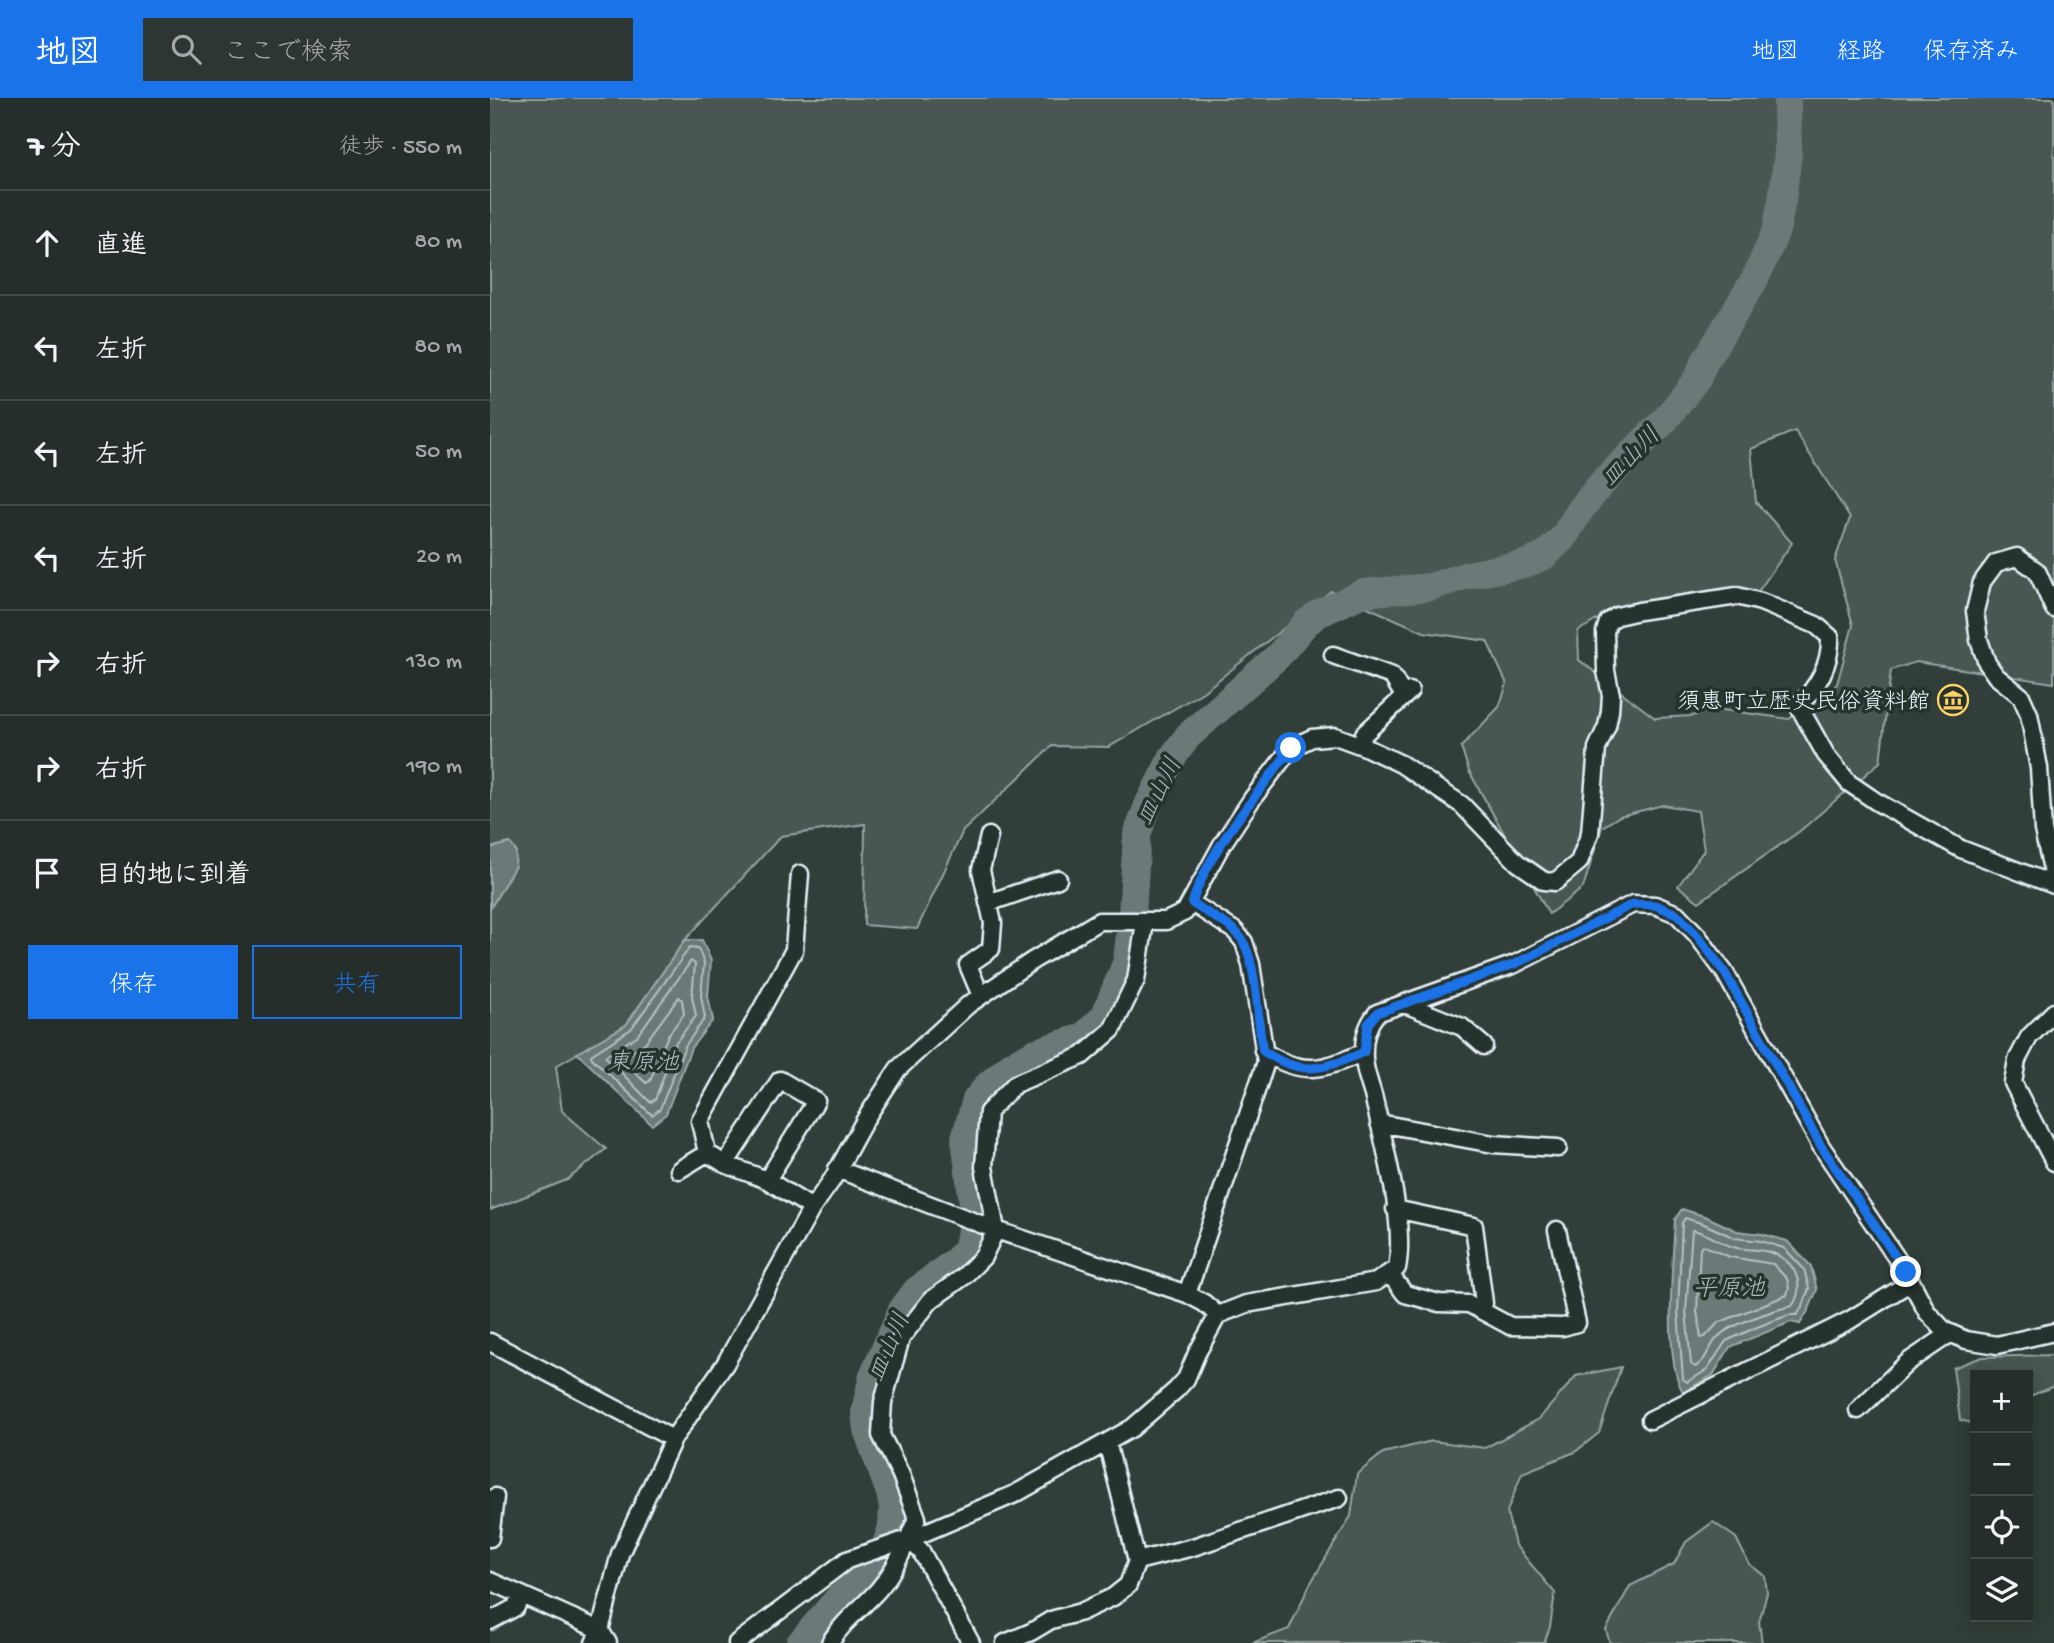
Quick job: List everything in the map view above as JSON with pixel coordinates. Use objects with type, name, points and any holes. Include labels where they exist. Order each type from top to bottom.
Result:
[{"type":"street","points":[[2054,609],[2037,571],[2017,557],[1996,563],[1982,582],[1975,611],[1979,640],[1987,663],[1996,676],[2021,696],[2029,714],[2047,779],[2043,830],[2054,878]]},
{"type":"street","points":[[490,1581],[600,1639],[620,1554],[673,1439],[725,1364],[812,1208],[898,1069],[968,1005],[1032,961],[1099,921],[1166,921],[1185,912],[1221,846],[1252,799],[1291,748],[1312,738],[1335,736],[1401,764],[1462,805],[1518,863],[1544,881],[1555,882],[1579,862],[1590,834],[1597,748],[1607,726],[1610,711],[1611,695],[1605,671],[1605,632],[1608,622],[1617,616],[1651,609],[1737,596],[1761,602],[1816,625],[1830,637],[1830,651],[1823,673],[1807,697],[1798,705],[1826,755],[1849,783],[1877,802],[1961,849],[2054,885]]},
{"type":"street","points":[[1334,655],[1392,676],[1408,692],[1364,734],[1361,745]]},
{"type":"street","points":[[982,996],[968,965],[991,948],[993,923],[981,870],[989,836]]},
{"type":"street","points":[[800,874],[794,950],[700,1121],[707,1153],[725,1164],[767,1180],[812,1208]]},
{"type":"street","points":[[988,902],[1058,879]]},
{"type":"street","points":[[1187,1294],[1266,1062],[1251,964],[1244,943],[1235,931],[1192,903]]},
{"type":"street","points":[[737,1643],[847,1560],[908,1539],[1014,1493],[1132,1428],[1176,1391],[1186,1378],[1218,1315],[1246,1304],[1376,1282],[1397,1268],[1401,1250],[1395,1209],[1379,1123],[1363,1058],[1368,1024],[1377,1013],[1515,964],[1633,904],[1655,905],[1677,914],[1697,935],[1725,973],[1821,1146],[1911,1282],[1927,1312],[1945,1331],[1966,1340],[1997,1345],[2054,1332]]},
{"type":"street","points":[[830,1643],[838,1629],[878,1590],[899,1562],[917,1518],[901,1475],[881,1435],[883,1402],[901,1338],[931,1300],[963,1277],[982,1257],[996,1230],[984,1167],[988,1112],[1015,1084],[1082,1056],[1112,1030],[1136,980],[1145,922]]},
{"type":"street","points":[[1405,1004],[1462,1027],[1484,1046]]},
{"type":"street","points":[[2054,1012],[2029,1037],[2017,1060],[2013,1083],[2054,1162]]},
{"type":"street","points":[[1263,1051],[1278,1061],[1298,1068],[1318,1069],[1335,1065],[1364,1052]]},
{"type":"street","points":[[725,1164],[780,1080],[816,1101],[767,1180]]},
{"type":"street","points":[[1379,1123],[1493,1144],[1558,1148]]},
{"type":"street","points":[[678,1170],[707,1153]]},
{"type":"street","points":[[837,1169],[996,1230],[1187,1294],[1218,1315]]},
{"type":"street","points":[[1395,1209],[1474,1226],[1484,1303],[1482,1311]]},
{"type":"street","points":[[1389,1273],[1405,1294],[1439,1303],[1469,1304],[1510,1326],[1563,1327],[1577,1323],[1557,1230]]},
{"type":"street","points":[[1650,1420],[1850,1320],[1911,1282]]},
{"type":"street","points":[[1858,1410],[1908,1362],[1951,1333]]},
{"type":"street","points":[[490,1342],[673,1439]]},
{"type":"street","points":[[1005,1643],[1051,1620],[1081,1612],[1113,1597],[1128,1585],[1137,1561],[1107,1442]]},
{"type":"street","points":[[490,1538],[495,1496]]},
{"type":"street","points":[[1137,1561],[1192,1547],[1339,1497]]},
{"type":"street","points":[[908,1539],[921,1551],[971,1643]]},
{"type":"street","points":[[490,1621],[516,1607],[521,1595]]},
{"type":"shaded area","points":[[490,98],[2054,98],[2054,683],[1916,662],[1891,670],[1880,762],[1800,831],[1699,902],[1678,886],[1704,850],[1698,811],[1663,805],[1620,816],[1602,827],[1583,888],[1549,914],[1469,771],[1461,747],[1499,707],[1507,684],[1487,641],[1424,632],[1331,591],[1203,692],[1109,747],[1052,746],[963,831],[917,929],[864,925],[865,824],[781,836],[685,940],[626,1025],[556,1066],[562,1111],[606,1149],[567,1180],[490,1210]],"holes":[[[1795,431],[1850,518],[1835,560],[1853,625],[1837,684],[1789,719],[1716,709],[1692,716],[1655,718],[1579,660],[1578,631],[1614,610],[1755,596],[1792,543],[1756,502],[1751,449]]]},
{"type":"shaded area","points":[[2054,1355],[2054,1386],[2033,1395],[2033,1370],[1970,1370],[1970,1423],[1960,1420],[1953,1368],[1982,1357]]},
{"type":"shaded area","points":[[1621,1367],[1599,1433],[1575,1452],[1522,1473],[1507,1512],[1515,1545],[1555,1593],[1550,1627],[1544,1643],[1252,1643],[1289,1629],[1309,1586],[1351,1516],[1357,1474],[1383,1453],[1432,1441],[1485,1448],[1539,1419],[1576,1376]]},
{"type":"shaded area","points":[[1713,1522],[1736,1538],[1749,1564],[1765,1576],[1767,1593],[1759,1622],[1762,1643],[1610,1643],[1606,1630],[1630,1586],[1674,1564],[1686,1542]]},
{"type":"water","points":[[510,843],[516,851],[515,866],[490,909],[490,848]]},
{"type":"water","name":"東原池","points":[[685,940],[702,940],[711,961],[708,996],[713,1020],[691,1048],[666,1114],[652,1125],[577,1053],[626,1025]]},
{"type":"water","name":"平原池","points":[[1682,1209],[1737,1231],[1787,1241],[1811,1266],[1817,1290],[1800,1324],[1791,1322],[1730,1347],[1713,1375],[1683,1392],[1677,1377],[1671,1334],[1675,1219]]},
{"type":"waterway","name":"皿山川","points":[[800,1643],[842,1594],[879,1565],[892,1527],[893,1507],[890,1493],[867,1430],[865,1411],[873,1376],[902,1310],[916,1291],[957,1260],[968,1247],[974,1212],[965,1138],[976,1100],[988,1085],[1010,1066],[1036,1052],[1083,1037],[1104,1017],[1127,961],[1137,835],[1149,803],[1172,758],[1188,736],[1278,656],[1306,623],[1318,614],[1363,593],[1430,587],[1468,575],[1525,564],[1544,556],[1563,538],[1602,483],[1665,420],[1697,379],[1705,361],[1755,279],[1776,231],[1782,200],[1788,153],[1787,98]]},
{"type":"place","name":"須惠町立歴史民俗資料館","points":[[1953,700]]},
{"type":"route","points":[[1291,748],[1221,846],[1197,888],[1192,903],[1235,931],[1244,943],[1251,964],[1263,1051],[1278,1061],[1298,1068],[1318,1069],[1335,1065],[1364,1052],[1368,1024],[1377,1013],[1515,964],[1633,904],[1655,905],[1677,914],[1697,935],[1725,973],[1821,1146],[1906,1272]]}]
